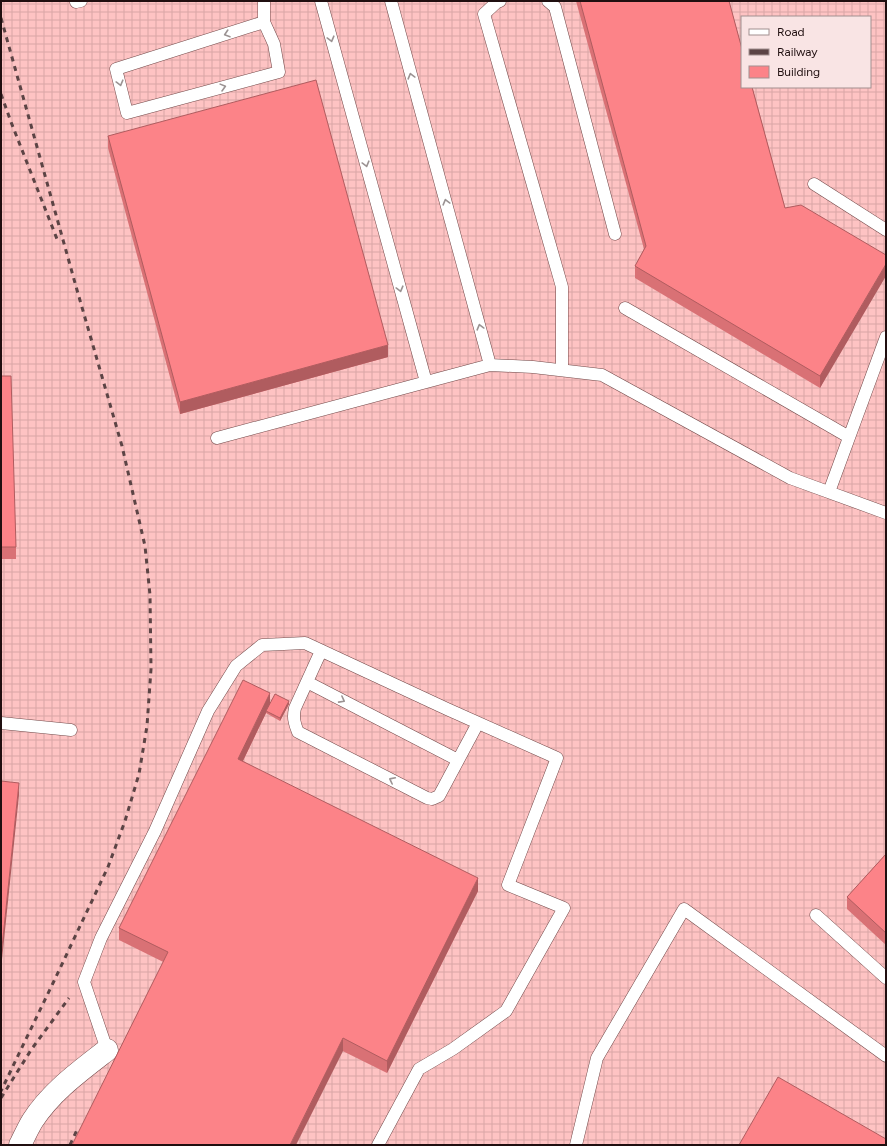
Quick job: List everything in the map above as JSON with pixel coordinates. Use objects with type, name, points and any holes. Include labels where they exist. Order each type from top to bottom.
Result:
[{"type":"street","points":[[20,1145],[32,1121],[45,1104],[66,1082],[107,1050]]},
{"type":"lane","points":[[264,1],[264,22],[274,44],[279,72],[128,113],[116,70],[264,22]]},
{"type":"lane","points":[[321,1],[426,382]]},
{"type":"lane","points":[[391,1],[490,365]]},
{"type":"lane","points":[[500,1],[484,14],[562,287],[562,370]]},
{"type":"lane","points":[[548,1],[555,7],[615,234]]},
{"type":"lane","points":[[814,184],[886,230]]},
{"type":"lane","points":[[625,308],[849,437]]},
{"type":"lane","points":[[829,492],[886,338]]},
{"type":"lane","points":[[218,438],[490,365],[562,370],[602,375],[790,478],[886,513]]},
{"type":"lane","points":[[107,1050],[84,982],[101,938],[155,831],[208,711],[236,666],[262,644],[305,643],[478,723],[558,758],[508,885],[564,908],[506,1011],[453,1050],[420,1069],[378,1145]]},
{"type":"lane","points":[[321,651],[294,712],[294,724],[298,732],[427,798],[432,799],[439,796],[478,723]]},
{"type":"lane","points":[[307,682],[458,760]]},
{"type":"lane","points":[[1,723],[71,730]]},
{"type":"lane","points":[[576,1145],[597,1058],[684,909],[886,1056]]},
{"type":"lane","points":[[816,915],[886,978]]},
{"type":"shaded area","points":[[1,1],[886,1],[886,1145],[1,1145]]},
{"type":"building","points":[[580,1],[729,1],[741,45],[741,88],[752,88],[785,208],[801,205],[886,255],[886,264],[820,376],[635,266],[646,246]]},
{"type":"building","points":[[316,80],[388,345],[180,402],[108,136]]},
{"type":"building","points":[[1,376],[11,376],[16,547],[1,547]]},
{"type":"building","points":[[243,680],[270,693],[238,759],[478,878],[387,1061],[343,1038],[290,1145],[72,1145],[168,952],[119,928]]},
{"type":"building","points":[[275,694],[289,701],[280,718],[266,711]]},
{"type":"building","points":[[1,781],[19,783],[1,957]]},
{"type":"building","points":[[886,854],[886,933],[847,897]]},
{"type":"building","points":[[778,1077],[886,1139],[886,1145],[739,1145]]},
{"type":"railway","points":[[1,18],[122,446],[145,546],[150,595],[151,669],[147,726],[139,774],[125,821],[108,867],[1,1091]]},
{"type":"railway","points":[[1,94],[57,239]]},
{"type":"railway","points":[[1,1098],[31,1050],[69,998]]},
{"type":"railway","points":[[70,1145],[77,1130]]}]
